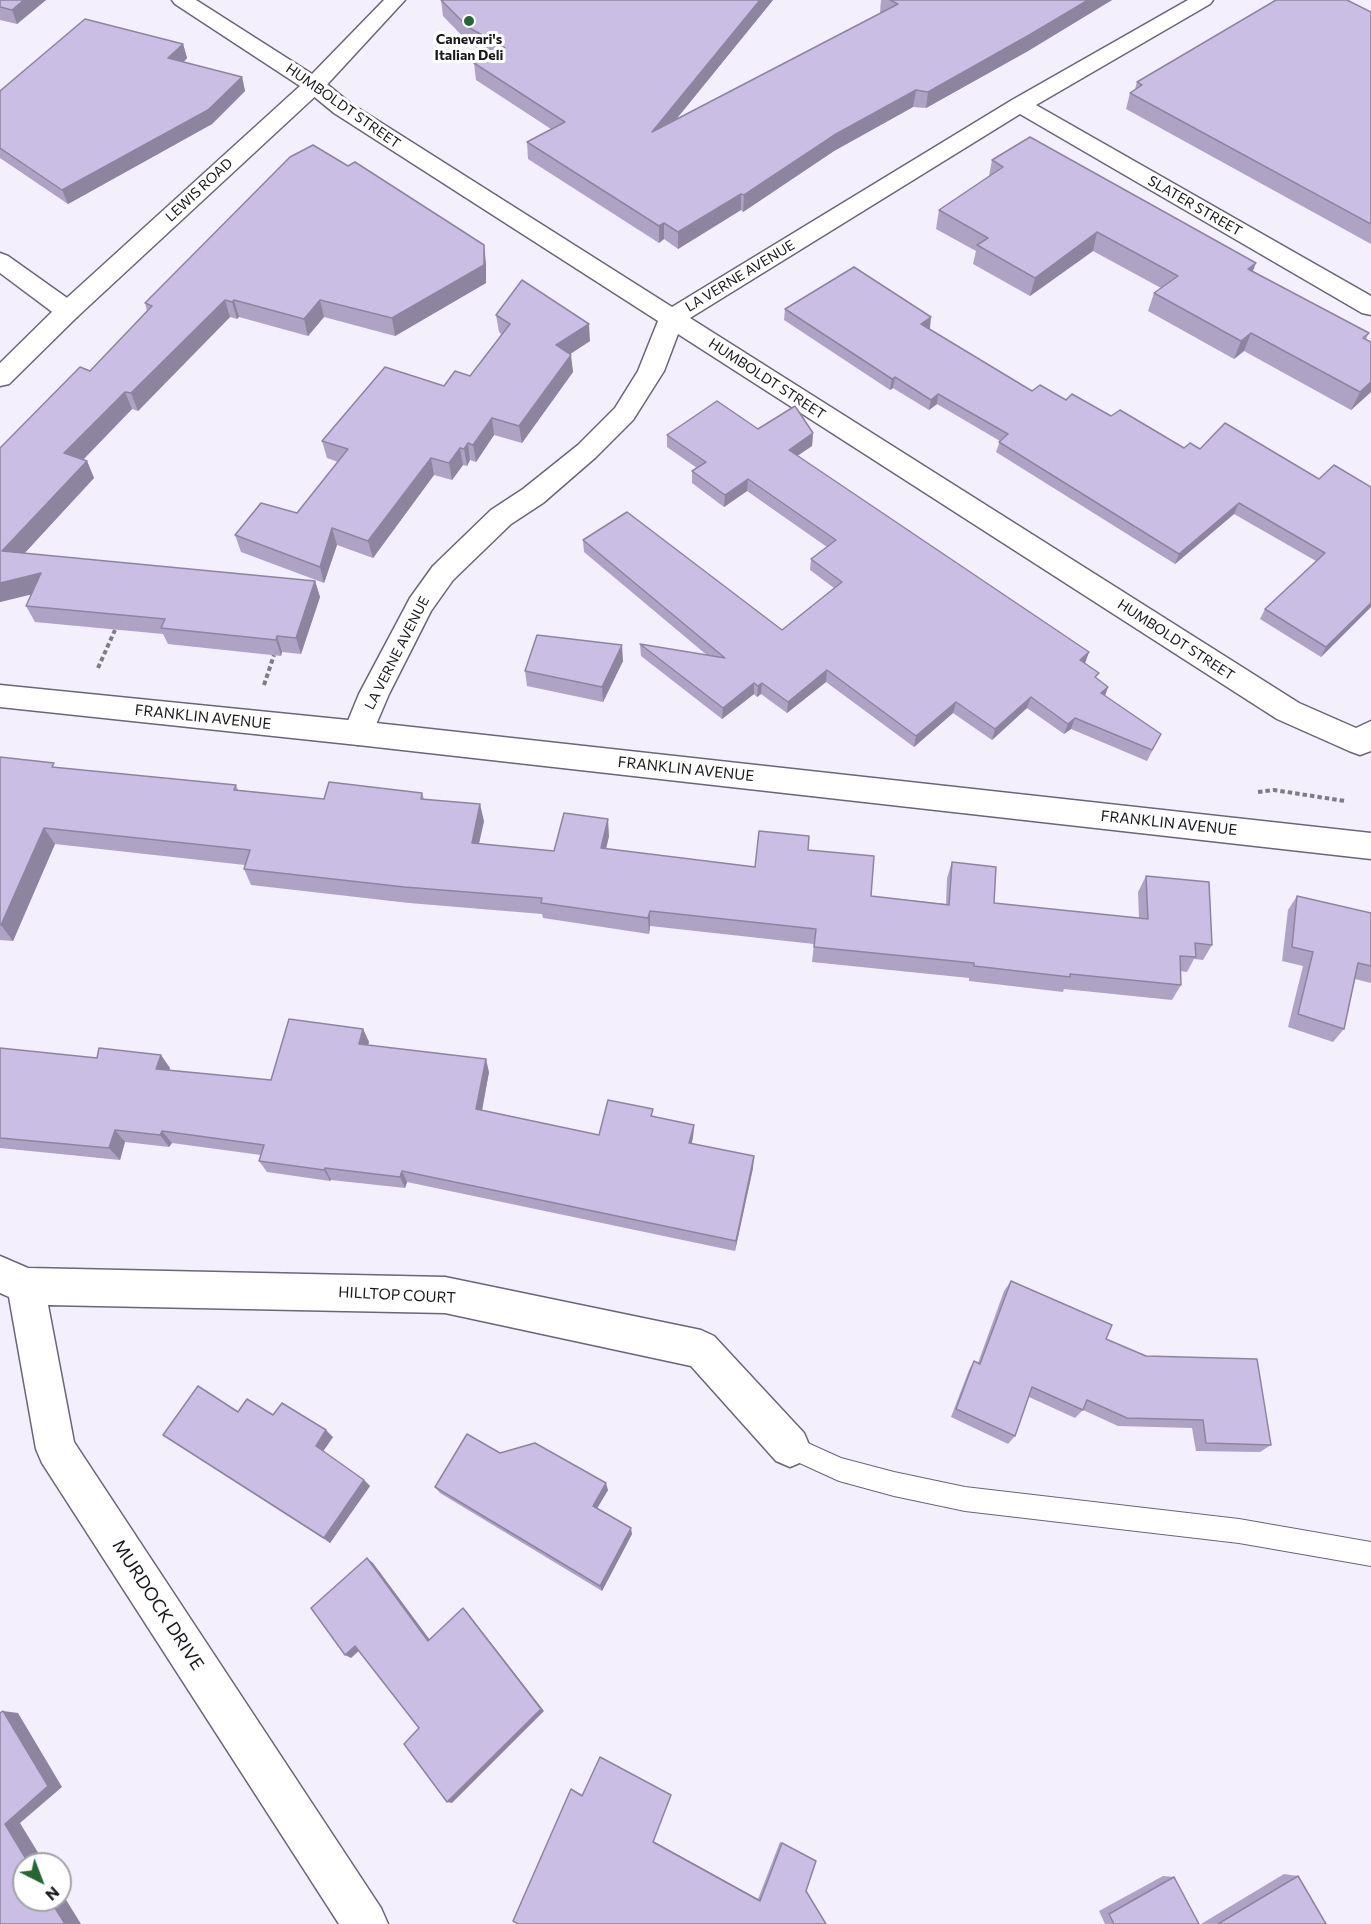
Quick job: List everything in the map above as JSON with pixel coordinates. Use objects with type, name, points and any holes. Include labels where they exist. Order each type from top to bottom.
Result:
[{"type":"street","name":"HUMBOLDT STREET","points":[[182,0],[314,85],[342,108],[1288,711],[1366,738]]},
{"type":"street","name":"LEWIS ROAD","points":[[0,378],[68,311],[314,85],[395,0]]},
{"type":"street","name":"LA VERNE AVENUE","points":[[358,733],[374,694],[420,605],[443,573],[501,517],[533,496],[587,451],[624,414],[651,371],[672,318],[1020,105],[1203,0]]},
{"type":"street","name":"SLATER STREET","points":[[1020,105],[1371,307]]},
{"type":"street","points":[[0,261],[68,311]]},
{"type":"street","name":"FRANKLIN AVENUE","points":[[0,696],[358,733],[1371,846]]},
{"type":"street","name":"HILLTOP COURT","points":[[13,1280],[445,1295],[701,1349],[790,1447]]},
{"type":"street","name":"MURDOCK DRIVE","points":[[13,1280],[56,1449],[365,1924]]},
{"type":"lane","points":[[790,1447],[839,1469],[894,1484],[965,1499],[1239,1531],[1371,1554]]},
{"type":"path","points":[[94,677],[116,630]]},
{"type":"path","points":[[260,694],[274,655]]},
{"type":"building","points":[[0,0],[24,0],[12,10],[0,7]]},
{"type":"building","points":[[441,0],[760,0],[652,132],[898,4],[890,0],[1088,0],[928,92],[916,90],[836,134],[744,195],[741,194],[678,232],[664,223],[659,226],[527,142],[565,122],[474,63],[505,48],[468,27]]},
{"type":"building","points":[[1276,0],[1347,0],[1371,12],[1371,224],[1130,93],[1142,85],[1137,82]]},
{"type":"building","points":[[85,19],[183,44],[168,58],[242,77],[208,110],[62,190],[0,148],[0,91]]},
{"type":"building","points":[[1030,137],[1256,263],[1248,269],[1369,333],[1363,338],[1371,342],[1371,382],[1360,392],[1251,333],[1241,341],[1154,293],[1178,276],[1097,232],[1035,278],[977,245],[988,238],[939,210],[1003,167],[992,160]]},
{"type":"building","points":[[313,145],[348,166],[355,162],[484,245],[484,265],[392,318],[320,300],[304,319],[234,300],[232,302],[225,300],[131,393],[125,392],[64,453],[87,461],[2,551],[315,581],[296,638],[277,636],[276,640],[161,628],[165,619],[26,606],[41,573],[0,583],[0,448],[80,367],[90,371],[152,306],[145,303],[290,157]]},
{"type":"building","points":[[854,267],[931,317],[921,324],[1032,391],[1040,385],[1066,400],[1072,394],[1111,416],[1120,410],[1184,448],[1190,443],[1200,449],[1225,423],[1319,479],[1334,465],[1371,487],[1371,603],[1326,647],[1265,609],[1325,553],[1239,503],[1179,554],[999,442],[1008,434],[938,394],[931,400],[895,377],[892,379],[785,309]]},
{"type":"building","points":[[522,280],[589,324],[556,345],[571,355],[519,426],[492,418],[473,445],[468,443],[464,449],[460,448],[449,463],[431,458],[368,541],[332,528],[320,567],[235,535],[261,503],[297,513],[348,449],[322,441],[385,367],[444,386],[455,371],[470,376],[510,324],[496,315]]},
{"type":"building","points":[[717,401],[758,429],[795,406],[813,433],[789,450],[1089,652],[1080,660],[1099,673],[1095,677],[1108,687],[1101,693],[1161,734],[1152,750],[1075,718],[1068,724],[1031,697],[995,729],[956,702],[916,736],[827,670],[788,702],[762,683],[758,686],[754,683],[723,708],[640,644],[725,658],[583,540],[627,512],[782,630],[842,582],[811,559],[836,540],[748,479],[725,495],[692,471],[706,462],[667,435]]},
{"type":"building","points":[[537,635],[622,645],[602,687],[525,671]]},
{"type":"building","points":[[0,757],[54,763],[52,767],[236,785],[234,790],[324,799],[329,782],[422,793],[421,799],[480,804],[472,843],[554,851],[564,813],[608,819],[601,848],[755,867],[759,831],[809,836],[808,850],[874,856],[871,896],[949,905],[952,862],[996,867],[994,903],[1148,919],[1146,876],[1209,882],[1212,945],[1195,943],[1196,957],[1180,956],[1181,985],[1070,974],[1070,977],[974,966],[974,963],[814,947],[816,929],[650,911],[648,918],[541,903],[542,898],[404,887],[244,869],[250,850],[44,828],[0,925]]},
{"type":"building","points":[[1297,896],[1371,913],[1371,966],[1358,963],[1344,1029],[1298,1014],[1313,952],[1292,947]]},
{"type":"building","points":[[289,1019],[363,1029],[359,1044],[486,1059],[476,1109],[599,1135],[608,1100],[653,1109],[651,1116],[694,1125],[689,1143],[754,1156],[736,1241],[402,1171],[400,1177],[259,1161],[264,1145],[162,1131],[160,1135],[115,1130],[109,1148],[0,1138],[0,1048],[97,1058],[99,1048],[161,1055],[156,1069],[271,1080]]},
{"type":"building","points":[[1011,1281],[1112,1325],[1106,1339],[1146,1356],[1257,1359],[1271,1445],[1206,1443],[1203,1420],[1127,1418],[1087,1400],[1083,1410],[1032,1387],[1015,1436],[956,1409],[974,1361],[980,1364]]},
{"type":"building","points":[[198,1386],[238,1412],[247,1399],[273,1415],[282,1403],[326,1430],[316,1446],[364,1480],[324,1538],[163,1435]]},
{"type":"building","points":[[467,1434],[500,1453],[535,1443],[606,1483],[593,1506],[631,1528],[600,1586],[435,1487]]},
{"type":"building","points":[[367,1558],[428,1641],[463,1608],[541,1709],[447,1802],[404,1744],[419,1728],[355,1646],[345,1655],[311,1608]]},
{"type":"building","points":[[3,1711],[48,1786],[5,1824],[22,1852],[12,1852],[12,1912],[58,1912],[65,1924],[0,1924],[0,1713]]},
{"type":"building","points":[[600,1757],[671,1795],[653,1842],[760,1901],[782,1843],[816,1861],[806,1891],[826,1924],[518,1924],[513,1921],[571,1789],[582,1796]]},
{"type":"building","points":[[1298,1876],[1326,1924],[1218,1924]]},
{"type":"building","points":[[1174,1877],[1199,1924],[1114,1924],[1109,1914]]},
{"type":"place","name":"Canevari's Italian Deli","points":[[469,21]]}]
